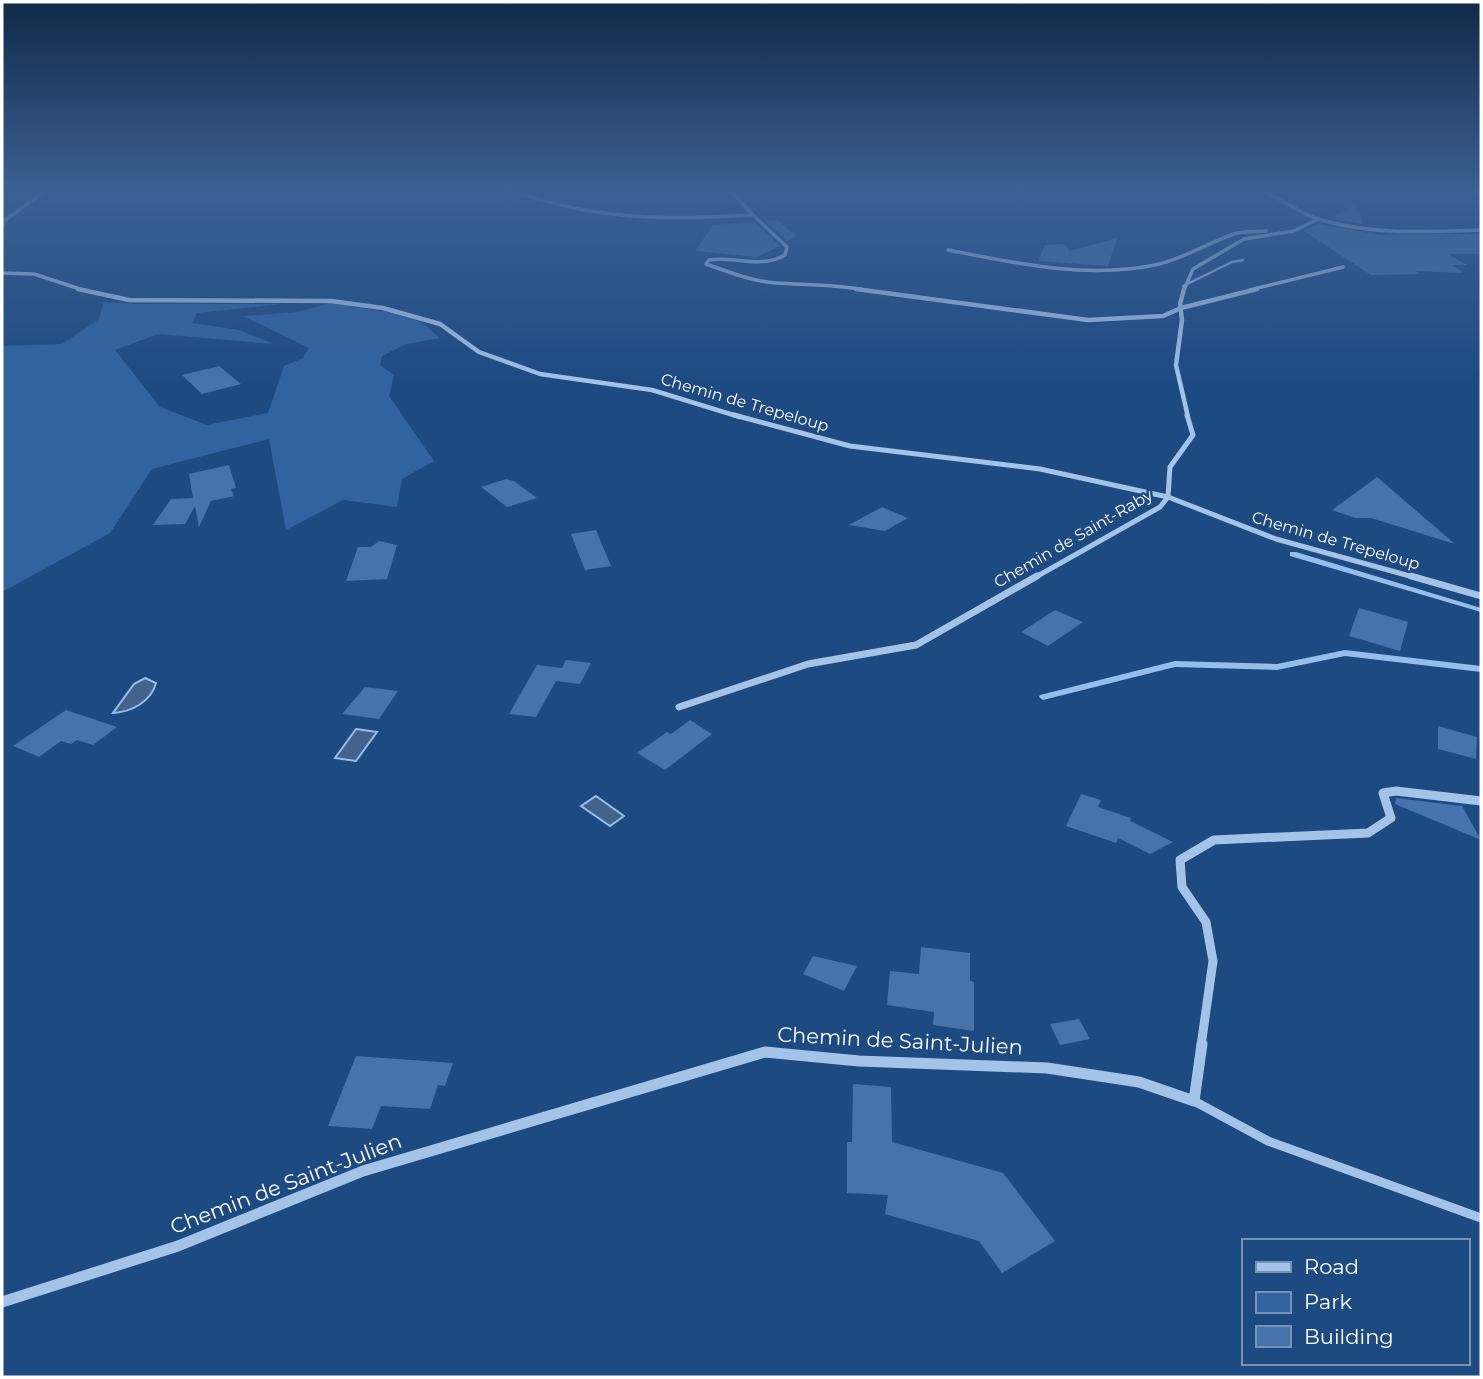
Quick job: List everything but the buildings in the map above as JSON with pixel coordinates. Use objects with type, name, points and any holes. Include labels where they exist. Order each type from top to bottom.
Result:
[{"type":"street","points":[[785,254],[775,261],[767,262],[731,257],[709,260],[706,264],[743,277],[775,283],[835,284],[880,294],[1088,320],[1163,316],[1181,308],[1343,267]]},
{"type":"street","points":[[971,254],[1027,265],[1120,270],[1156,265],[1190,254]]},
{"type":"street","points":[[1184,286],[1193,269],[1218,254]]},
{"type":"street","name":"Chemin de Trepeloup","points":[[2,273],[34,275],[94,294],[129,300],[331,301],[383,308],[440,324],[479,352],[540,374],[652,390],[714,410],[850,446],[1040,469],[1168,497],[1276,539],[1481,596]]},
{"type":"street","name":"Chemin de Saint-Raby","points":[[679,707],[808,664],[916,645],[1160,508],[1168,497],[1170,467],[1193,435],[1180,392],[1176,365],[1180,304],[1184,286]]},
{"type":"street","points":[[1194,1101],[1213,961],[1206,922],[1182,887],[1180,860],[1214,840],[1368,833],[1391,818],[1383,793],[1396,791],[1481,801]]},
{"type":"street","name":"Chemin de Saint-Julien","points":[[2,1302],[178,1246],[363,1171],[765,1052],[859,1061],[1047,1068],[1139,1082],[1194,1101]]},
{"type":"lane","points":[[1184,286],[1232,262],[1243,260]]},
{"type":"lane","points":[[1194,1101],[1268,1141],[1481,1218]]},
{"type":"green space","points":[[103,302],[282,304],[197,313],[192,323],[239,330],[274,344],[158,334],[115,350],[160,407],[207,425],[268,413],[284,366],[303,358],[309,348],[243,316],[298,312],[330,303],[392,313],[421,322],[440,338],[406,344],[382,356],[380,365],[394,375],[389,396],[434,461],[402,479],[397,507],[343,500],[286,530],[269,439],[152,469],[110,533],[2,592],[2,346],[62,344],[99,319]]},
{"type":"shaded area","points":[[145,678],[156,683],[150,696],[127,711],[113,713],[134,684]]},
{"type":"shaded area","points":[[356,729],[377,732],[356,761],[335,758]]},
{"type":"shaded area","points":[[596,796],[624,816],[610,826],[581,806]]},
{"type":"waterway","points":[[1293,554],[1481,610]]},
{"type":"waterway","points":[[1043,697],[1175,664],[1277,667],[1345,653],[1481,669]]}]
